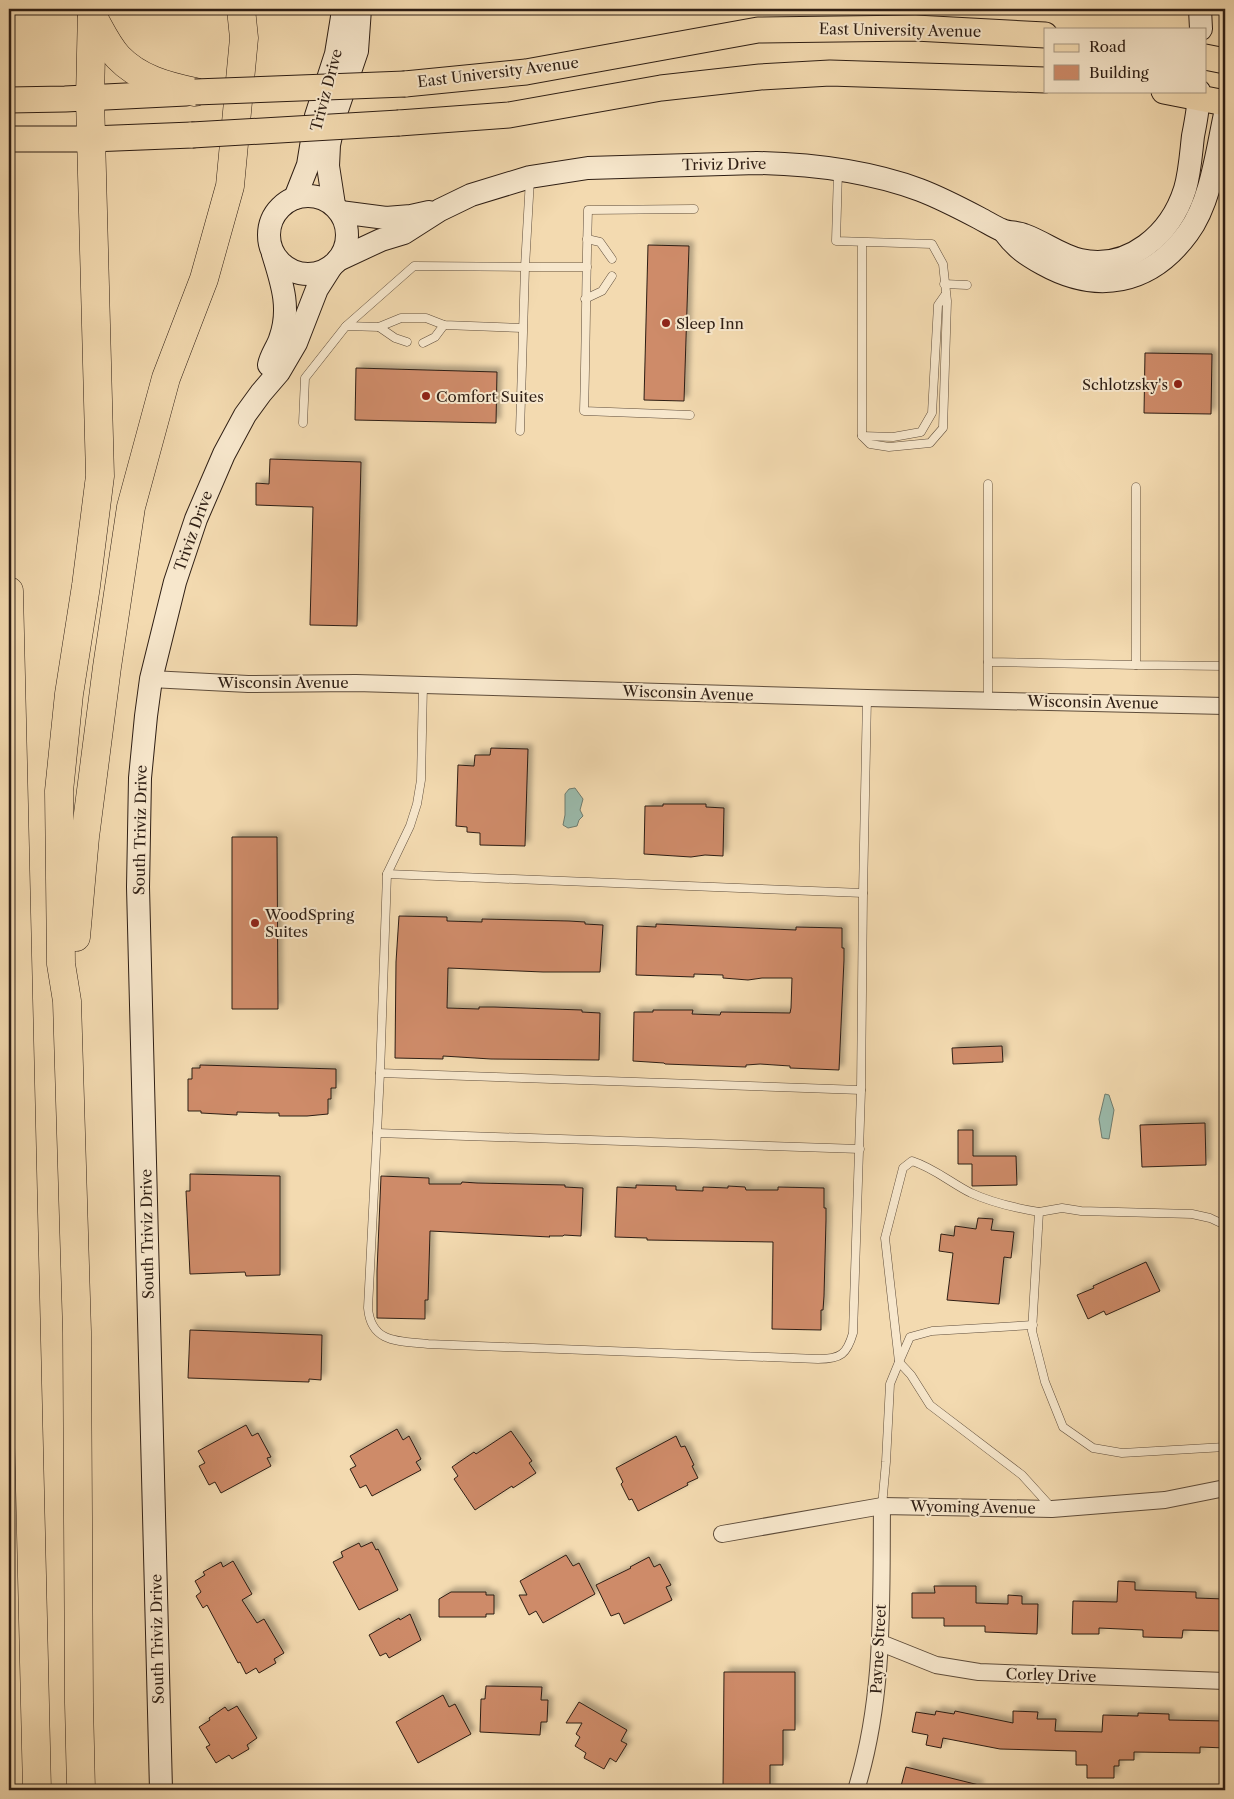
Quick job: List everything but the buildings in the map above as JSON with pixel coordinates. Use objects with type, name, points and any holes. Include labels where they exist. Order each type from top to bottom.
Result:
[{"type":"highway","points":[[67,1001],[73,964],[105,676],[131,507],[166,378],[204,279],[230,186],[244,38],[241,9]]},
{"type":"highway","points":[[82,1790],[79,1703],[77,1332],[67,1001],[61,964],[60,791],[69,694],[86,586],[100,476],[78,139],[78,98],[92,12]]},
{"type":"highway","points":[[92,12],[118,57],[129,66],[149,79],[166,86],[195,92]]},
{"type":"highway","points":[[9,591],[37,1790]]},
{"type":"main road","name":"East University Avenue","points":[[9,100],[405,84],[526,72],[758,30],[915,28],[1044,36]]},
{"type":"main road","points":[[1206,57],[1225,61]]},
{"type":"main road","points":[[9,139],[78,139],[192,135],[509,115],[661,88],[760,77],[830,74],[1044,80]]},
{"type":"main road","points":[[1176,92],[1199,94],[1225,103]]},
{"type":"street","name":"Triviz Drive","points":[[295,198],[308,165],[316,116],[336,54],[342,9]]},
{"type":"street","name":"Triviz Drive","points":[[360,9],[357,50],[336,113],[329,145],[328,166],[337,209],[386,218],[411,216],[440,210]]},
{"type":"street","points":[[1200,9],[1201,28]]},
{"type":"street","name":"Triviz Drive","points":[[151,679],[174,582],[196,519],[224,454],[245,415],[279,372],[296,343],[317,289],[335,264],[381,240],[404,233],[440,210],[471,195],[530,177],[588,168],[784,164],[838,169],[920,190],[1003,230],[1024,235],[1067,256],[1097,262],[1122,258],[1146,246],[1160,234],[1171,219],[1185,188],[1199,94]]},
{"type":"street","name":"Triviz Drive","points":[[1003,230],[1016,247],[1057,272],[1070,276],[1105,282],[1133,276],[1147,270],[1173,249],[1188,233],[1197,218],[1210,182],[1225,114]]},
{"type":"street","points":[[315,196],[325,199],[337,209],[345,222],[348,232],[344,252],[335,264],[322,273],[301,274],[283,265],[271,248],[269,233],[272,218],[278,210],[295,198],[315,196]]},
{"type":"street","name":"Triviz Drive","points":[[261,393],[270,360],[280,340],[286,317],[283,287],[271,248]]},
{"type":"street","name":"Wisconsin Avenue","points":[[151,679],[248,684],[356,683],[1225,706]]},
{"type":"street","name":"South Triviz Drive","points":[[151,679],[140,778],[138,887],[161,1790]]},
{"type":"street","name":"Wyoming Avenue","points":[[722,1534],[882,1506],[1052,1509],[1165,1500],[1225,1488]]},
{"type":"street","name":"Payne Street","points":[[856,1790],[865,1760],[875,1710],[881,1643],[882,1506]]},
{"type":"street","name":"Corley Drive","points":[[881,1643],[936,1664],[979,1672],[1225,1681]]},
{"type":"lane","points":[[838,169],[836,241],[932,244],[943,264],[947,301],[943,428],[930,443],[889,447],[870,444],[862,436],[862,242]]},
{"type":"lane","points":[[520,431],[522,328],[530,177]]},
{"type":"lane","points":[[690,415],[584,411],[587,328],[585,300],[588,210],[694,210]]},
{"type":"lane","points":[[587,239],[600,242],[612,259]]},
{"type":"lane","points":[[303,423],[305,378],[346,326],[414,266],[587,267]]},
{"type":"lane","points":[[585,300],[602,291],[612,276]]},
{"type":"lane","points":[[944,284],[966,285]]},
{"type":"lane","points":[[862,436],[893,437],[921,432],[932,414],[938,305],[945,295]]},
{"type":"lane","points":[[346,326],[379,327],[401,318],[426,318],[444,325],[522,328]]},
{"type":"lane","points":[[423,343],[434,338],[444,325]]},
{"type":"lane","points":[[379,327],[395,338],[407,342]]},
{"type":"lane","points":[[988,484],[988,700]]},
{"type":"lane","points":[[1136,487],[1136,664]]},
{"type":"lane","points":[[988,662],[1225,666]]},
{"type":"lane","points":[[423,685],[422,780],[410,826],[387,874],[380,1073],[368,1308],[370,1320],[375,1329],[393,1340],[428,1344],[818,1359],[829,1359],[839,1356],[849,1346],[853,1332],[862,1090],[863,893],[867,698]]},
{"type":"lane","points":[[387,874],[863,893]]},
{"type":"lane","points":[[380,1073],[862,1090]]},
{"type":"lane","points":[[377,1133],[860,1149]]},
{"type":"lane","points":[[1052,1509],[1022,1475],[930,1405],[911,1375],[899,1362],[885,1238],[903,1168],[912,1161],[927,1166],[970,1192],[993,1202],[1039,1212],[1062,1208],[1081,1211],[1192,1214],[1210,1218],[1225,1225]]},
{"type":"lane","points":[[1039,1212],[1032,1331],[1045,1382],[1063,1427],[1093,1448],[1122,1453],[1225,1447]]},
{"type":"lane","points":[[882,1506],[890,1384],[910,1338],[932,1331],[1032,1325]]},
{"type":"shaded area","points":[[575,788],[583,799],[580,810],[583,816],[577,826],[568,828],[563,825],[565,794],[569,789]]},
{"type":"shaded area","points":[[1105,1094],[1109,1095],[1114,1110],[1109,1139],[1102,1138],[1099,1119]]},
{"type":"place","name":"Sleep Inn","points":[[666,323]]},
{"type":"place","name":"Schlotzsky's","points":[[1178,384]]},
{"type":"place","name":"Comfort Suites","points":[[426,396]]},
{"type":"place","name":"WoodSpring Suites","points":[[255,923]]}]
